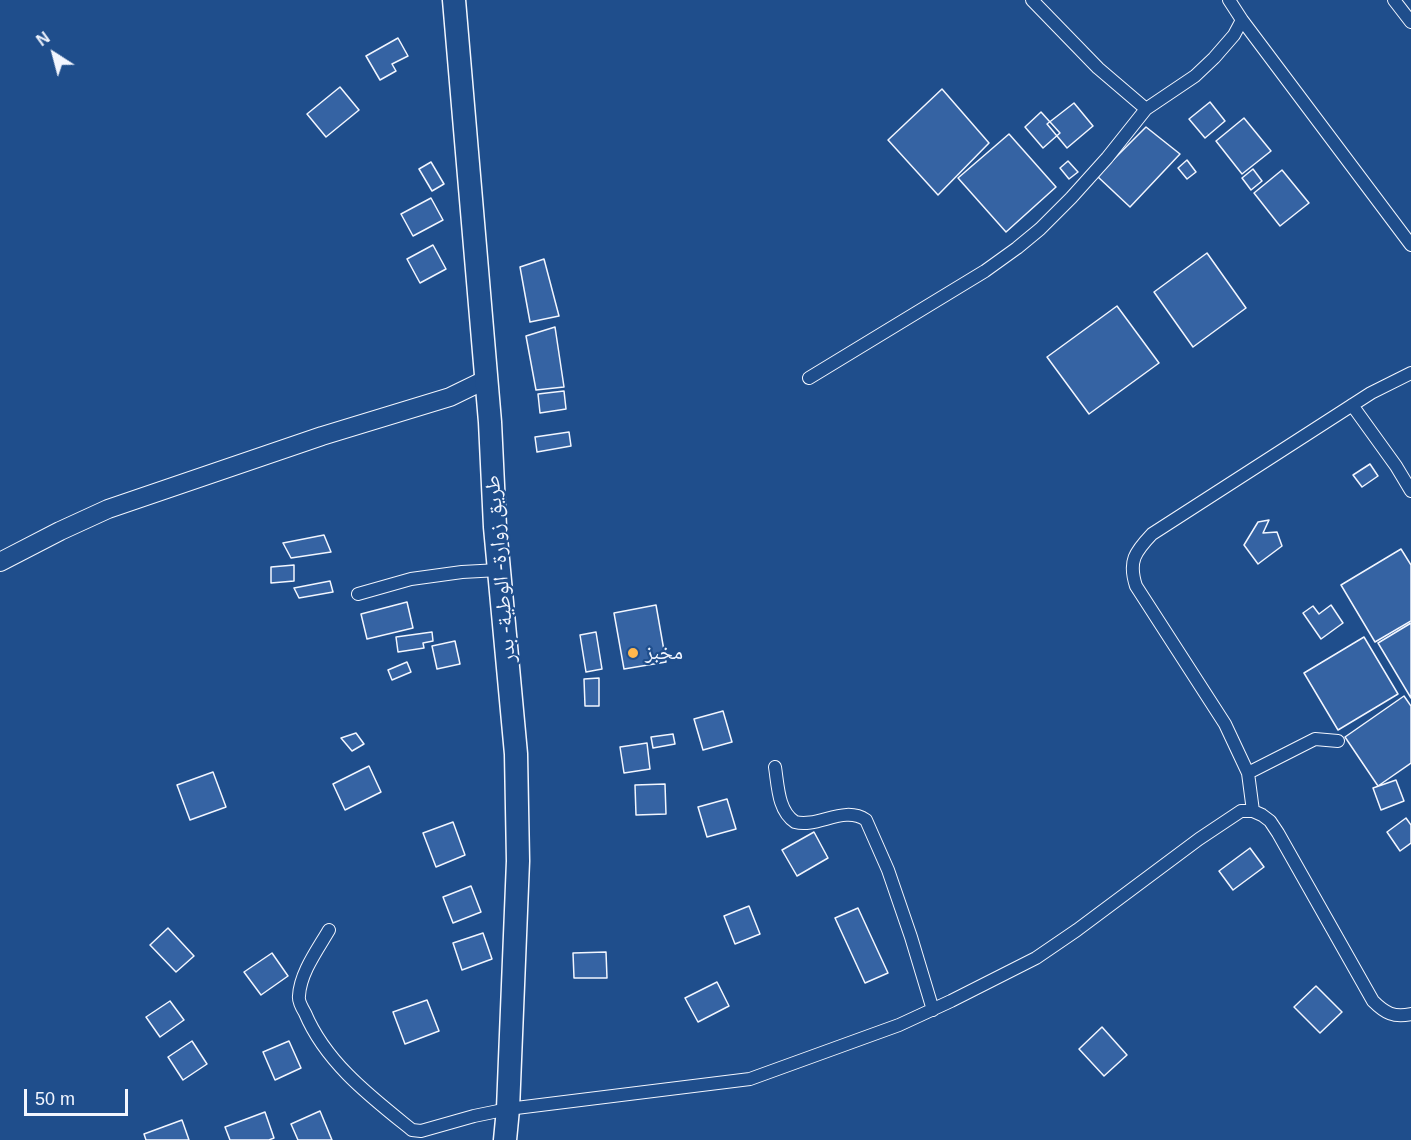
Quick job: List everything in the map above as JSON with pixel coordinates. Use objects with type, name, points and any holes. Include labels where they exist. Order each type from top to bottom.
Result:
[{"type":"highway","name":"طريق زوارة- الوطية- بدر","points":[[454,0],[487,379],[499,570],[513,713],[518,819],[516,922],[505,1140]]},
{"type":"street","points":[[1032,0],[1098,68],[1146,109]]},
{"type":"street","points":[[1229,0],[1411,245]]},
{"type":"street","points":[[1394,0],[1411,21]]},
{"type":"street","points":[[809,378],[985,271],[1040,229],[1107,158],[1146,109],[1195,76],[1234,35],[1242,20]]},
{"type":"street","points":[[1253,812],[1248,773],[1225,724],[1136,586],[1132,573],[1132,562],[1138,549],[1152,534],[1352,405],[1411,373]]},
{"type":"street","points":[[0,562],[108,509],[322,436],[450,398],[487,379]]},
{"type":"street","points":[[1352,405],[1411,491]]},
{"type":"street","points":[[358,594],[411,579],[499,570]]},
{"type":"street","points":[[1248,773],[1315,739],[1338,741]]},
{"type":"street","points":[[775,767],[782,805],[785,812],[795,822],[808,822],[851,814],[859,815],[866,820],[888,870],[912,937],[933,1010]]},
{"type":"street","points":[[328,930],[303,977],[298,998],[310,1025],[328,1054],[367,1093],[412,1130],[421,1131],[508,1109],[750,1079],[899,1025],[1036,958],[1240,812],[1253,812],[1270,821],[1373,1001],[1391,1015],[1409,1018]]},
{"type":"building","points":[[398,38],[408,56],[392,64],[396,71],[380,80],[366,56]]},
{"type":"building","points":[[340,87],[359,110],[326,137],[307,114]]},
{"type":"building","points":[[942,89],[989,143],[938,195],[888,140]]},
{"type":"building","points":[[1210,102],[1225,121],[1205,138],[1189,119]]},
{"type":"building","points":[[1074,103],[1093,126],[1067,148],[1047,124]]},
{"type":"building","points":[[1041,112],[1060,133],[1043,148],[1025,127]]},
{"type":"building","points":[[1244,118],[1271,151],[1242,174],[1216,141]]},
{"type":"building","points":[[1146,127],[1180,154],[1130,207],[1097,176]]},
{"type":"building","points":[[1009,134],[1056,187],[1006,232],[958,178]]},
{"type":"building","points":[[1187,160],[1196,172],[1187,179],[1178,168]]},
{"type":"building","points":[[1068,161],[1078,172],[1069,179],[1060,168]]},
{"type":"building","points":[[431,162],[444,184],[432,191],[419,169]]},
{"type":"building","points":[[1253,169],[1262,181],[1251,190],[1242,178]]},
{"type":"building","points":[[1282,170],[1309,203],[1280,226],[1254,193]]},
{"type":"building","points":[[431,198],[443,220],[413,236],[401,214]]},
{"type":"building","points":[[433,245],[446,269],[420,283],[407,259]]},
{"type":"building","points":[[1207,253],[1246,308],[1193,347],[1154,292]]},
{"type":"building","points":[[544,259],[559,316],[530,322],[520,267]]},
{"type":"building","points":[[1117,306],[1159,363],[1089,414],[1047,357]]},
{"type":"building","points":[[555,327],[564,387],[536,390],[526,336]]},
{"type":"building","points":[[564,391],[566,409],[540,413],[538,394]]},
{"type":"building","points":[[569,432],[571,446],[537,452],[535,437]]},
{"type":"building","points":[[1370,464],[1378,476],[1362,487],[1353,475]]},
{"type":"building","points":[[1269,520],[1263,533],[1277,532],[1282,546],[1258,564],[1244,545],[1258,522]]},
{"type":"building","points":[[324,535],[331,552],[291,558],[283,543]]},
{"type":"building","points":[[1401,549],[1411,565],[1411,621],[1375,642],[1341,585]]},
{"type":"building","points":[[294,565],[294,581],[271,583],[271,567]]},
{"type":"building","points":[[330,581],[333,592],[299,598],[294,588]]},
{"type":"building","points":[[407,602],[413,628],[367,639],[361,614]]},
{"type":"building","points":[[656,605],[666,662],[624,669],[614,613]]},
{"type":"building","points":[[1331,605],[1343,623],[1321,639],[1303,613],[1313,606],[1319,614]]},
{"type":"building","points":[[1411,623],[1411,698],[1378,643]]},
{"type":"building","points":[[432,632],[433,641],[423,643],[424,648],[398,652],[396,637]]},
{"type":"building","points":[[596,632],[602,669],[586,672],[580,635]]},
{"type":"building","points":[[1364,637],[1398,694],[1338,730],[1304,673]]},
{"type":"building","points":[[455,641],[460,664],[437,669],[432,646]]},
{"type":"building","points":[[407,662],[411,672],[392,680],[388,670]]},
{"type":"building","points":[[599,678],[599,706],[585,706],[584,679]]},
{"type":"building","points":[[1404,696],[1411,706],[1411,763],[1378,786],[1345,737]]},
{"type":"building","points":[[723,711],[732,742],[703,750],[694,719]]},
{"type":"building","points":[[356,733],[364,744],[352,751],[341,738]]},
{"type":"building","points":[[673,734],[675,744],[653,748],[651,737]]},
{"type":"building","points":[[647,743],[650,769],[624,773],[620,747]]},
{"type":"building","points":[[369,766],[381,792],[345,810],[333,784]]},
{"type":"building","points":[[213,772],[226,807],[190,820],[177,785]]},
{"type":"building","points":[[1396,780],[1404,801],[1381,810],[1373,788]]},
{"type":"building","points":[[665,784],[666,814],[636,815],[635,785]]},
{"type":"building","points":[[727,799],[736,829],[707,837],[698,807]]},
{"type":"building","points":[[1406,818],[1411,825],[1411,843],[1400,851],[1387,832]]},
{"type":"building","points":[[453,822],[465,855],[436,867],[423,833]]},
{"type":"building","points":[[814,832],[828,858],[797,876],[782,850]]},
{"type":"building","points":[[1250,848],[1264,867],[1233,890],[1219,871]]},
{"type":"building","points":[[471,886],[481,912],[453,923],[443,897]]},
{"type":"building","points":[[749,906],[760,934],[735,944],[724,916]]},
{"type":"building","points":[[858,908],[888,973],[865,983],[835,918]]},
{"type":"building","points":[[168,928],[194,956],[176,972],[150,945]]},
{"type":"building","points":[[483,933],[492,959],[462,970],[453,943]]},
{"type":"building","points":[[606,952],[607,978],[574,978],[573,953]]},
{"type":"building","points":[[272,953],[288,976],[261,995],[244,972]]},
{"type":"building","points":[[717,982],[729,1006],[698,1022],[685,998]]},
{"type":"building","points":[[1316,986],[1342,1012],[1320,1033],[1294,1007]]},
{"type":"building","points":[[427,1000],[439,1031],[405,1044],[393,1012]]},
{"type":"building","points":[[170,1001],[184,1020],[160,1037],[146,1017]]},
{"type":"building","points":[[1102,1027],[1127,1055],[1104,1076],[1079,1049]]},
{"type":"building","points":[[192,1041],[207,1064],[183,1080],[168,1057]]},
{"type":"building","points":[[289,1041],[301,1068],[275,1080],[263,1052]]},
{"type":"building","points":[[320,1111],[332,1140],[298,1140],[291,1124]]},
{"type":"building","points":[[265,1112],[274,1138],[230,1140],[225,1127]]},
{"type":"building","points":[[182,1120],[189,1140],[146,1140],[144,1134]]},
{"type":"place","name":"مخبز","points":[[633,653]]}]
